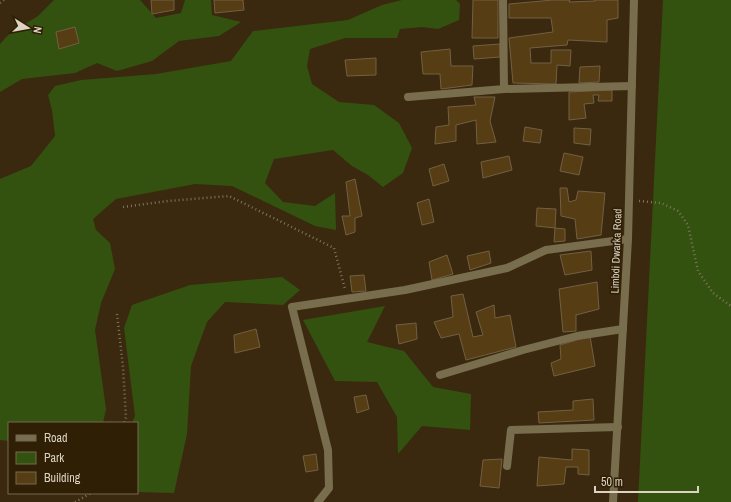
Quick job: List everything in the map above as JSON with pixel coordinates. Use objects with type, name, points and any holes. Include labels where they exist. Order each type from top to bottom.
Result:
[{"type":"street","points":[[503,0],[504,89]]},
{"type":"street","name":"Limbdi Dwarka Road","points":[[613,502],[628,239],[634,0]]},
{"type":"street","points":[[408,97],[504,89],[632,86]]},
{"type":"street","points":[[318,502],[329,488],[328,450],[292,307],[405,290],[507,268],[546,250],[628,239]]},
{"type":"street","points":[[440,375],[523,350],[577,336],[623,329]]},
{"type":"street","points":[[507,466],[511,430],[618,427]]},
{"type":"path","points":[[0,3],[4,0]]},
{"type":"path","points":[[123,207],[168,201],[229,196],[334,248],[348,299]]},
{"type":"path","points":[[629,201],[661,203],[678,211],[688,225],[698,271],[713,293],[731,306]]},
{"type":"path","points":[[117,314],[123,367],[126,417],[124,422]]},
{"type":"path","points":[[75,502],[89,494]]},
{"type":"green space","points":[[54,0],[140,0],[156,18],[181,13],[185,0],[211,0],[212,15],[241,22],[219,36],[179,41],[152,61],[117,71],[97,63],[75,73],[22,79],[0,92],[0,44],[9,34],[38,16]]},
{"type":"green space","points":[[402,0],[456,0],[460,4],[459,20],[438,29],[422,27],[400,29],[397,38],[345,38],[310,49],[307,66],[312,84],[339,102],[374,105],[399,123],[412,148],[403,173],[383,187],[368,175],[352,166],[333,150],[274,159],[265,183],[283,202],[315,206],[335,193],[336,230],[315,226],[232,186],[195,184],[116,199],[93,219],[96,230],[110,243],[115,269],[101,303],[95,330],[106,409],[103,422],[8,422],[8,441],[0,440],[0,179],[31,166],[55,136],[52,110],[48,95],[55,86],[81,80],[156,74],[231,61],[253,31],[348,20],[382,5]]},
{"type":"green space","points":[[663,0],[731,0],[731,502],[638,502]]},
{"type":"green space","points":[[282,277],[300,290],[283,305],[225,302],[207,322],[191,366],[187,434],[174,493],[138,492],[138,422],[132,422],[135,416],[124,328],[132,305],[190,285]]},
{"type":"green space","points":[[385,306],[367,342],[404,351],[433,387],[471,394],[470,430],[422,426],[398,454],[397,417],[377,382],[335,381],[303,320]]},
{"type":"building","points":[[151,0],[174,0],[174,10],[152,14]]},
{"type":"building","points":[[214,0],[243,0],[244,10],[215,13]]},
{"type":"building","points":[[473,0],[498,0],[498,38],[472,38]]},
{"type":"building","points":[[570,0],[569,2],[618,0],[618,18],[607,20],[607,42],[568,40],[567,45],[530,48],[531,63],[551,63],[551,50],[571,50],[570,66],[557,65],[556,84],[513,83],[509,38],[553,32],[551,18],[509,18],[509,4]]},
{"type":"building","points":[[75,27],[79,43],[59,49],[56,32]]},
{"type":"building","points":[[500,44],[500,57],[474,59],[473,46]]},
{"type":"building","points":[[450,49],[451,66],[473,66],[472,85],[441,89],[440,74],[423,74],[421,52]]},
{"type":"building","points":[[376,58],[376,75],[347,76],[345,60]]},
{"type":"building","points":[[600,66],[599,82],[579,83],[580,67]]},
{"type":"building","points":[[612,90],[612,101],[598,101],[599,95],[593,95],[594,103],[584,104],[586,118],[569,120],[569,92]]},
{"type":"building","points":[[474,97],[495,97],[490,121],[496,142],[477,144],[476,120],[456,125],[456,141],[435,144],[436,127],[449,125],[448,107],[476,105]]},
{"type":"building","points":[[525,127],[542,130],[540,143],[523,141]]},
{"type":"building","points":[[574,128],[591,129],[590,145],[574,143]]},
{"type":"building","points":[[564,153],[583,157],[579,175],[560,171]]},
{"type":"building","points":[[509,156],[512,170],[483,178],[481,162]]},
{"type":"building","points":[[444,164],[449,181],[433,186],[429,169]]},
{"type":"building","points":[[355,179],[362,216],[355,218],[355,232],[346,235],[342,216],[350,216],[346,182]]},
{"type":"building","points":[[560,188],[567,188],[569,202],[576,200],[578,191],[605,193],[601,235],[577,239],[575,219],[561,216]]},
{"type":"building","points":[[429,199],[434,222],[422,225],[417,203]]},
{"type":"building","points":[[537,208],[556,209],[555,228],[536,226]]},
{"type":"building","points":[[555,228],[565,229],[565,241],[554,242]]},
{"type":"building","points":[[489,251],[491,263],[470,270],[467,256]]},
{"type":"building","points":[[591,251],[592,270],[565,275],[560,255]]},
{"type":"building","points":[[447,255],[453,274],[432,280],[429,262]]},
{"type":"building","points":[[364,275],[366,291],[352,292],[350,276]]},
{"type":"building","points":[[597,282],[599,309],[576,315],[576,331],[563,332],[559,289]]},
{"type":"building","points":[[463,294],[473,337],[483,335],[476,312],[494,305],[495,318],[510,315],[516,347],[466,360],[459,334],[441,338],[434,322],[453,317],[451,296]]},
{"type":"building","points":[[416,323],[417,339],[399,344],[396,325]]},
{"type":"building","points":[[256,329],[260,347],[235,353],[234,335]]},
{"type":"building","points":[[590,336],[595,366],[554,376],[551,363],[561,359],[560,345]]},
{"type":"building","points":[[366,395],[369,409],[357,413],[354,397]]},
{"type":"building","points":[[593,399],[594,420],[539,423],[538,412],[573,410],[573,401]]},
{"type":"building","points":[[572,449],[589,450],[589,475],[578,474],[578,467],[566,467],[564,484],[537,486],[539,457],[572,460]]},
{"type":"building","points":[[316,454],[318,470],[306,472],[303,456]]},
{"type":"building","points":[[502,459],[499,488],[480,486],[483,460]]}]
